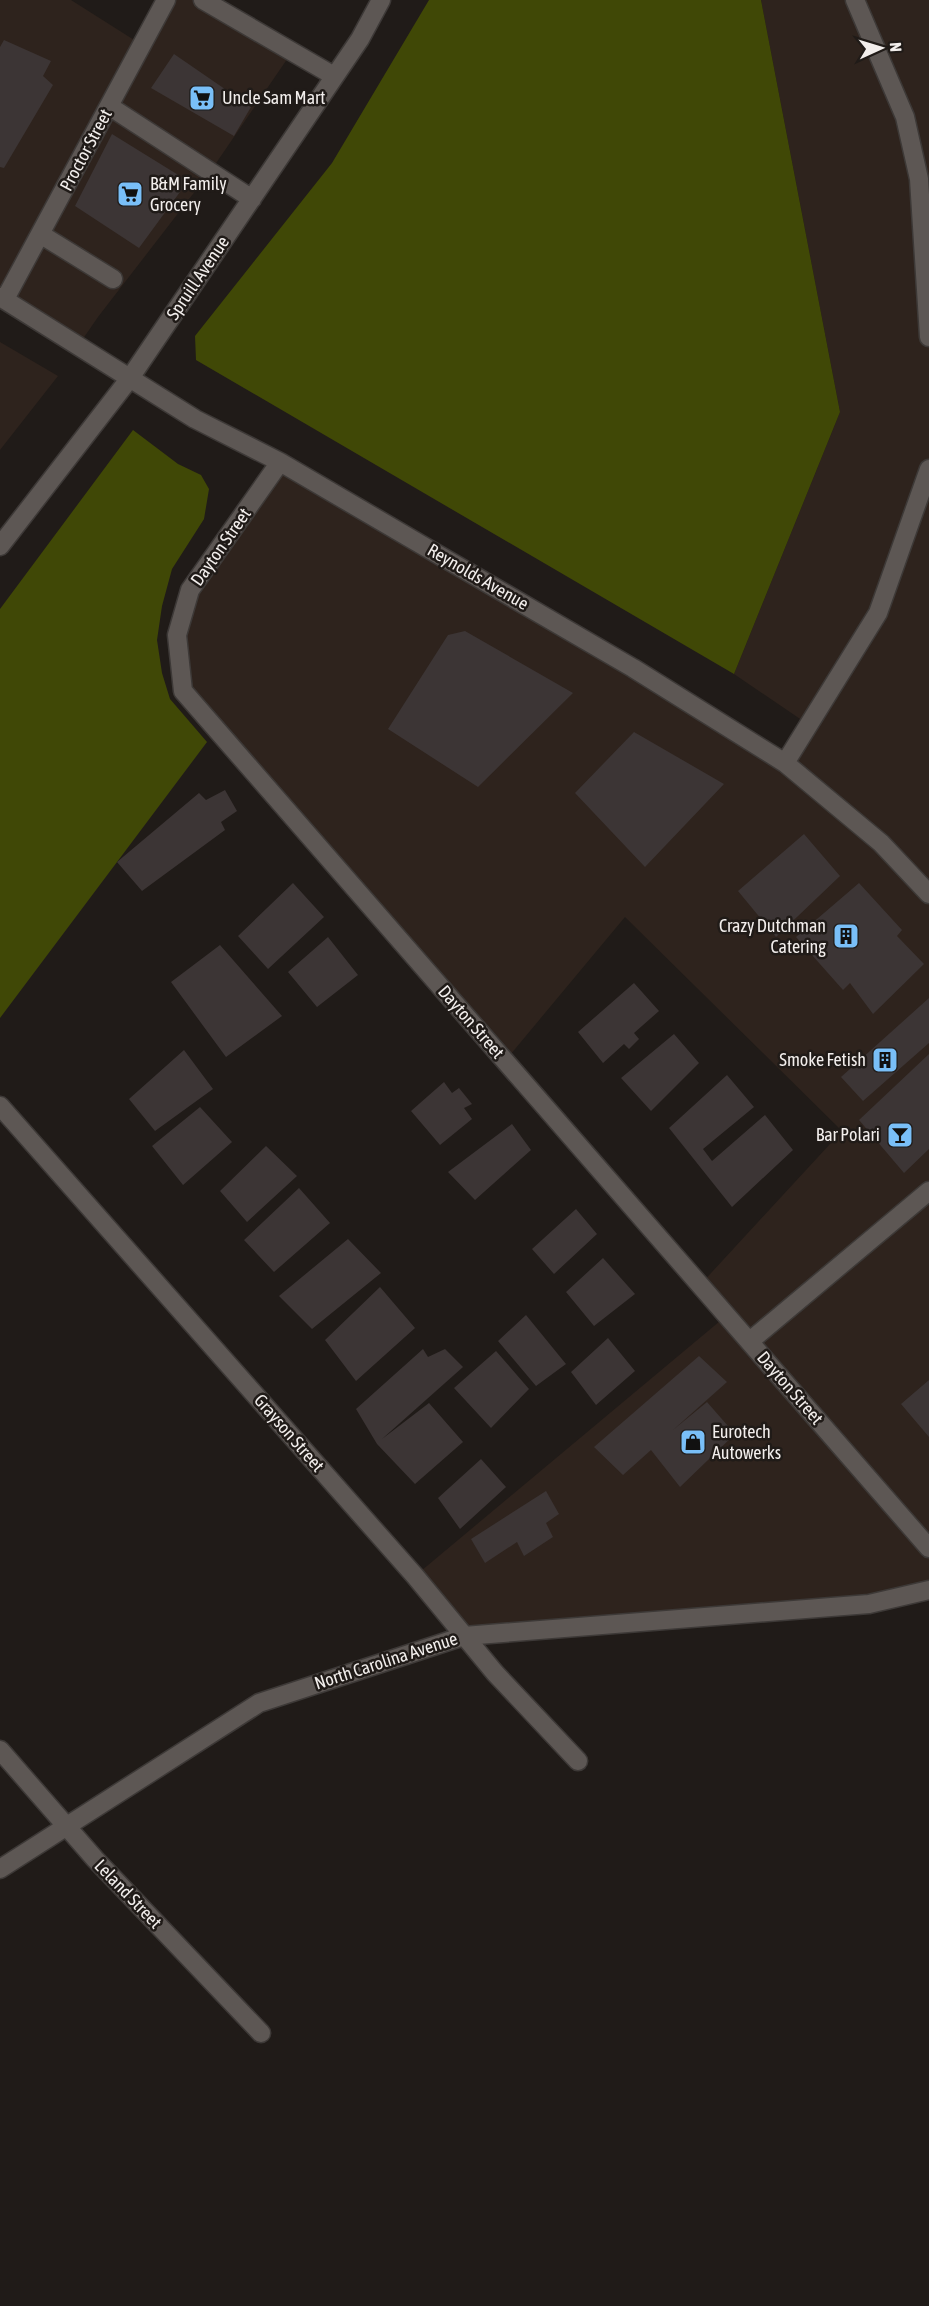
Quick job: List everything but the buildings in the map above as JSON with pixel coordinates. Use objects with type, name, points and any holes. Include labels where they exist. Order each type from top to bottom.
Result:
[{"type":"street","name":"Proctor Street","points":[[2,298],[40,234],[166,0]]},
{"type":"street","points":[[203,0],[334,76]]},
{"type":"street","name":"Spruill Avenue","points":[[0,546],[130,378],[360,39],[381,0]]},
{"type":"street","points":[[855,0],[905,117],[924,174],[929,337]]},
{"type":"street","points":[[109,106],[252,199]]},
{"type":"street","points":[[40,234],[113,279]]},
{"type":"street","name":"Reynolds Avenue","points":[[2,298],[195,419],[280,462],[633,668],[785,763],[881,843],[929,894]]},
{"type":"street","name":"Dayton Street","points":[[280,462],[190,590],[177,635],[183,691],[929,1548]]},
{"type":"street","points":[[785,763],[878,613],[929,469]]},
{"type":"street","name":"Grayson Street","points":[[0,1106],[407,1567],[495,1673],[578,1761]]},
{"type":"street","points":[[750,1341],[929,1191]]},
{"type":"street","name":"North Carolina Avenue","points":[[0,1869],[259,1703],[464,1636],[869,1604],[929,1590]]},
{"type":"street","name":"Leland Street","points":[[0,1750],[67,1827],[261,2033]]},
{"type":"shaded area","points":[[0,0],[71,0],[142,45],[166,0],[203,0],[292,52],[210,172],[78,346],[0,297]]},
{"type":"shaded area","points":[[761,0],[929,0],[929,1590],[464,1636],[415,1576],[726,1316],[700,1285],[842,1131],[625,917],[505,1061],[183,691],[177,635],[190,590],[280,462],[785,763],[809,725],[734,674],[840,412]]},
{"type":"shaded area","points":[[0,342],[58,376],[0,450]]},
{"type":"green space","points":[[429,0],[761,0],[840,412],[734,674],[196,360],[195,336],[332,163]]},
{"type":"green space","points":[[133,430],[178,464],[201,475],[209,489],[204,519],[172,569],[162,606],[157,640],[162,673],[170,699],[207,742],[0,1018],[0,609]]},
{"type":"place","name":"Uncle Sam Mart","points":[[202,98]]},
{"type":"place","name":"B&M Family Grocery","points":[[130,194]]},
{"type":"place","name":"Crazy Dutchman Catering","points":[[846,936]]},
{"type":"place","name":"Smoke Fetish","points":[[885,1060]]},
{"type":"place","name":"Bar Polari","points":[[900,1135]]},
{"type":"place","name":"Eurotech Autowerks","points":[[693,1442]]}]
